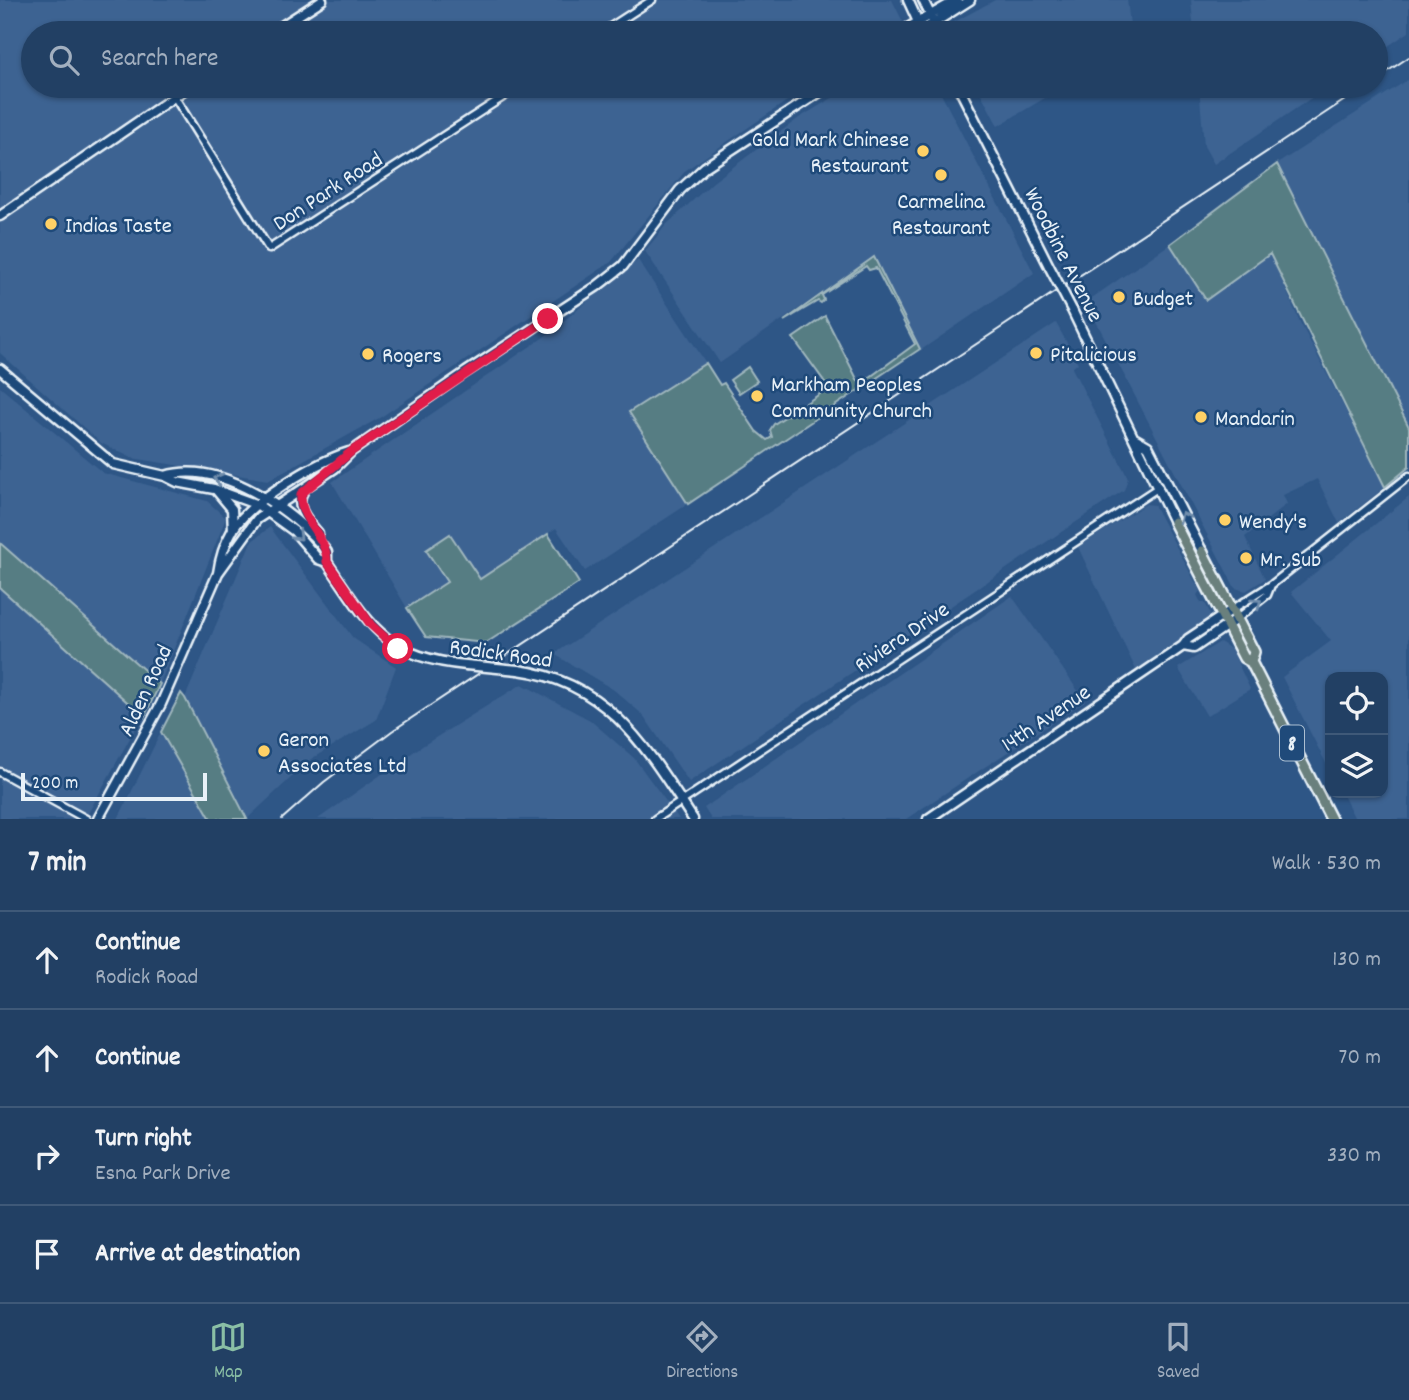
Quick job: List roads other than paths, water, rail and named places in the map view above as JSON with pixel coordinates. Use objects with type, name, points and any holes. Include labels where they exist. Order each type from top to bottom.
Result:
[{"type":"main road","points":[[290,21],[322,0]]},
{"type":"main road","points":[[908,0],[918,21],[957,0]]},
{"type":"main road","points":[[923,0],[933,21]]},
{"type":"main road","points":[[938,21],[970,0]]},
{"type":"main road","points":[[0,216],[171,98]]},
{"type":"main road","points":[[352,451],[623,267],[680,190],[705,167],[810,98]]},
{"type":"main road","name":"Woodbine Avenue","points":[[964,98],[1136,439],[1137,451],[1156,489],[1244,659],[1251,662],[1331,819]]},
{"type":"main road","points":[[0,369],[105,459],[123,468],[166,476],[177,482],[214,489],[272,508],[300,522],[327,552]]},
{"type":"main road","name":"Woodbine Avenue","points":[[1136,439],[1148,446],[1238,618],[1254,652],[1251,662]]},
{"type":"main road","name":"Alden Road","points":[[98,819],[155,716],[218,573],[257,519],[335,468],[352,451]]},
{"type":"main road","name":"Alden Road","points":[[218,573],[221,554],[233,530],[258,505],[331,458],[352,451]]},
{"type":"main road","points":[[166,476],[180,471],[242,486],[267,499],[272,508]]},
{"type":"main road","points":[[309,484],[301,494],[300,504],[303,514],[327,552],[327,562]]},
{"type":"main road","points":[[214,489],[232,509],[233,530]]},
{"type":"main road","name":"Rodick Road","points":[[272,508],[318,559],[327,562],[371,625],[398,649],[429,661],[518,670],[559,679],[605,707],[638,738],[693,819]]},
{"type":"main road","points":[[1203,578],[1214,573]]},
{"type":"main road","name":"14th Avenue","points":[[928,819],[1183,646],[1188,639],[1233,609]]},
{"type":"main road","name":"14th Avenue","points":[[1183,646],[1194,648],[1238,618]]},
{"type":"street","points":[[620,21],[652,0]]},
{"type":"street","name":"Don Park Road","points":[[175,98],[269,249],[502,98]]},
{"type":"street","name":"14th Avenue","points":[[1233,609],[1271,584],[1409,476]]},
{"type":"street","name":"Riviera Drive","points":[[655,819],[1166,482]]},
{"type":"street","name":"14th Avenue","points":[[1238,618],[1267,595],[1271,584]]},
{"type":"street","points":[[0,772],[86,819]]},
{"type":"railway","points":[[1388,71],[1409,57]]},
{"type":"railway","points":[[282,819],[324,782],[392,731],[1348,98]]},
{"type":"place","name":"Gold Mark Chinese Restaurant","points":[[923,151]]},
{"type":"place","name":"Carmelina Restaurant","points":[[941,175]]},
{"type":"place","name":"Indias Taste","points":[[51,224]]},
{"type":"place","name":"Budget","points":[[1119,297]]},
{"type":"place","name":"Pitalicious","points":[[1036,353]]},
{"type":"place","name":"Rogers","points":[[368,354]]},
{"type":"place","name":"Markham Peoples Community Church","points":[[757,396]]},
{"type":"place","name":"Mandarin","points":[[1201,417]]},
{"type":"place","name":"Wendy's","points":[[1225,520]]},
{"type":"place","name":"Mr. Sub","points":[[1246,558]]},
{"type":"place","name":"Geron Associates Ltd","points":[[264,751]]}]
